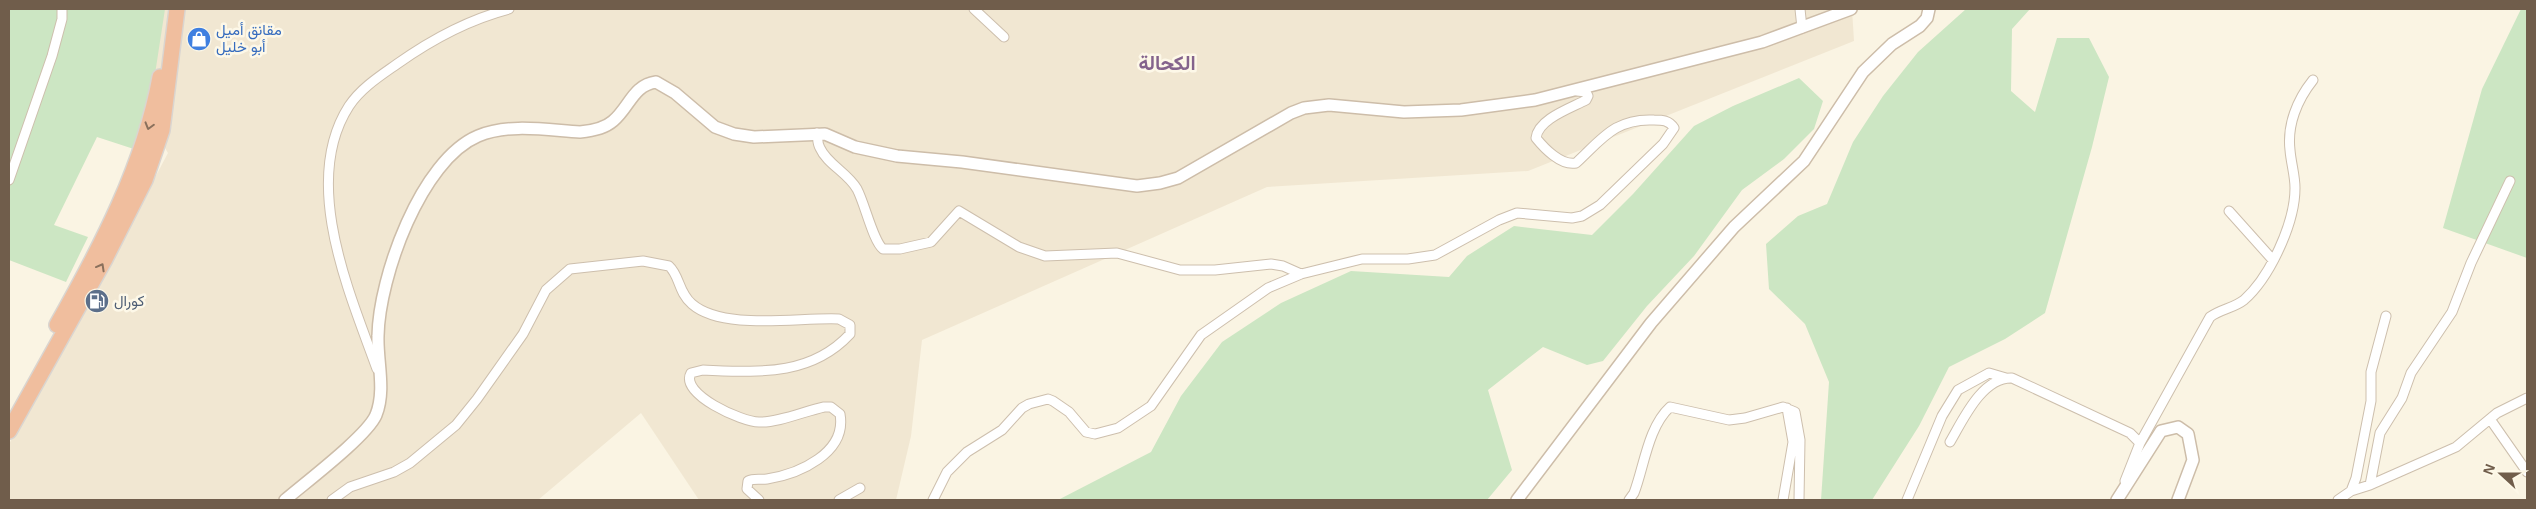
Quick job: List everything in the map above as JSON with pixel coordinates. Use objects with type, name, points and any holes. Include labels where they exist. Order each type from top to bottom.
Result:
[{"type":"highway","points":[[9,411],[61,318],[114,216],[138,159],[150,126],[156,98],[169,9]]},
{"type":"highway","points":[[9,431],[119,234],[145,180],[162,130],[177,9]]},
{"type":"main road","points":[[285,500],[373,422],[380,401],[378,335],[382,306],[403,229],[440,169],[451,155],[478,136],[506,129],[580,132],[604,127],[618,115],[640,88],[656,82],[675,93],[715,127],[734,134],[754,137],[825,134],[855,147],[897,156],[962,162],[1137,186],[1178,178],[1282,118],[1304,108],[1329,105],[1404,112],[1461,110],[1510,104],[1570,91],[1762,42],[1851,9]]},
{"type":"main road","points":[[1517,500],[1651,323],[1734,227],[1804,161],[1863,72],[1892,44],[1920,26],[1927,18],[1929,9]]},
{"type":"main road","points":[[2118,499],[2161,432],[2178,427],[2188,434],[2193,460],[2178,500]]},
{"type":"street","points":[[9,180],[52,56],[62,19],[62,9]]},
{"type":"street","points":[[380,376],[337,250],[328,203],[333,145],[349,107],[373,82],[406,57],[456,26],[509,9]]},
{"type":"street","points":[[974,9],[1004,37]]},
{"type":"street","points":[[1800,9],[1802,28]]},
{"type":"street","points":[[2118,499],[2140,443],[2210,317],[2219,310],[2242,301],[2250,293],[2286,234],[2294,206],[2294,170],[2289,137],[2292,122],[2303,92],[2313,80]]},
{"type":"street","points":[[934,500],[947,472],[967,452],[1002,430],[1022,408],[1029,404],[1048,399],[1053,401],[1069,412],[1086,432],[1095,434],[1104,433],[1130,422],[1151,406],[1197,340],[1208,330],[1268,288],[1301,274],[1362,259],[1408,259],[1435,255],[1517,213],[1572,218],[1590,213],[1663,144],[1674,128],[1666,121],[1634,120],[1622,124],[1609,132],[1576,163],[1566,163],[1536,138],[1536,132],[1544,124],[1586,100],[1588,96],[1586,92],[1570,91]]},
{"type":"street","points":[[817,133],[822,152],[849,177],[858,190],[869,216],[875,239],[883,249],[900,249],[930,242],[959,211],[1019,247],[1045,256],[1118,253],[1186,271],[1270,264],[1283,266],[1301,274]]},
{"type":"street","points":[[2370,485],[2380,433],[2402,398],[2410,373],[2452,312],[2471,263],[2510,181]]},
{"type":"street","points":[[2229,211],[2272,259]]},
{"type":"street","points":[[332,500],[350,488],[394,472],[410,463],[456,425],[523,334],[546,290],[570,269],[643,261],[669,266],[686,299],[702,312],[713,316],[743,319],[834,319],[843,320],[850,325],[850,334],[844,341],[817,360],[802,366],[782,370],[703,370],[691,373],[690,383],[696,392],[742,420],[761,422],[824,407],[831,407],[840,414],[840,433],[836,441],[818,459],[789,473],[748,481],[747,489],[759,500]]},
{"type":"street","points":[[2351,491],[2356,478],[2371,401],[2371,372],[2386,316]]},
{"type":"street","points":[[1907,500],[1942,416],[1958,390],[1989,373],[2012,378],[2081,411],[2125,429],[2140,443]]},
{"type":"street","points":[[1950,442],[1976,401],[1996,382],[2007,378]]},
{"type":"street","points":[[2338,500],[2351,491],[2370,485],[2456,447],[2490,419],[2527,398]]},
{"type":"street","points":[[1629,500],[1634,493],[1653,437],[1662,418],[1670,408],[1729,420],[1745,418],[1778,408],[1787,408],[1795,412],[1800,440],[1799,500]]},
{"type":"street","points":[[1784,500],[1793,442],[1787,408]]},
{"type":"street","points":[[2490,419],[2527,472]]},
{"type":"street","points":[[839,500],[860,488]]},
{"type":"shaded area","points":[[82,9],[1852,9],[1854,41],[1528,171],[1267,187],[922,340],[911,436],[896,500],[699,500],[641,413],[538,500],[9,500],[9,444],[76,326],[168,153]]},
{"type":"green space","points":[[9,9],[165,9],[143,152],[97,137],[54,225],[88,237],[66,282],[9,260]]},
{"type":"green space","points":[[1966,9],[2030,9],[2012,29],[2011,91],[2035,112],[2057,38],[2089,38],[2109,77],[2092,147],[2045,313],[2005,339],[1949,367],[1919,426],[1872,500],[1821,500],[1829,382],[1805,324],[1769,289],[1766,244],[1798,216],[1827,204],[1853,142],[1883,96],[1918,52]]},
{"type":"green space","points":[[2521,9],[2527,9],[2527,258],[2443,228],[2482,89]]},
{"type":"green space","points":[[1799,78],[1823,101],[1814,129],[1784,159],[1742,190],[1694,256],[1647,306],[1603,361],[1587,365],[1543,347],[1488,390],[1512,470],[1487,500],[1058,500],[1151,452],[1181,396],[1222,342],[1281,303],[1351,271],[1449,277],[1467,256],[1514,226],[1592,235],[1633,194],[1694,126],[1733,106]]},
{"type":"place","name":"مقانق أميل أبو خليل","points":[[199,39]]},
{"type":"place","name":"كورال","points":[[97,301]]},
{"type":"district","name":"الكحالة","points":[[1167,63]]}]
